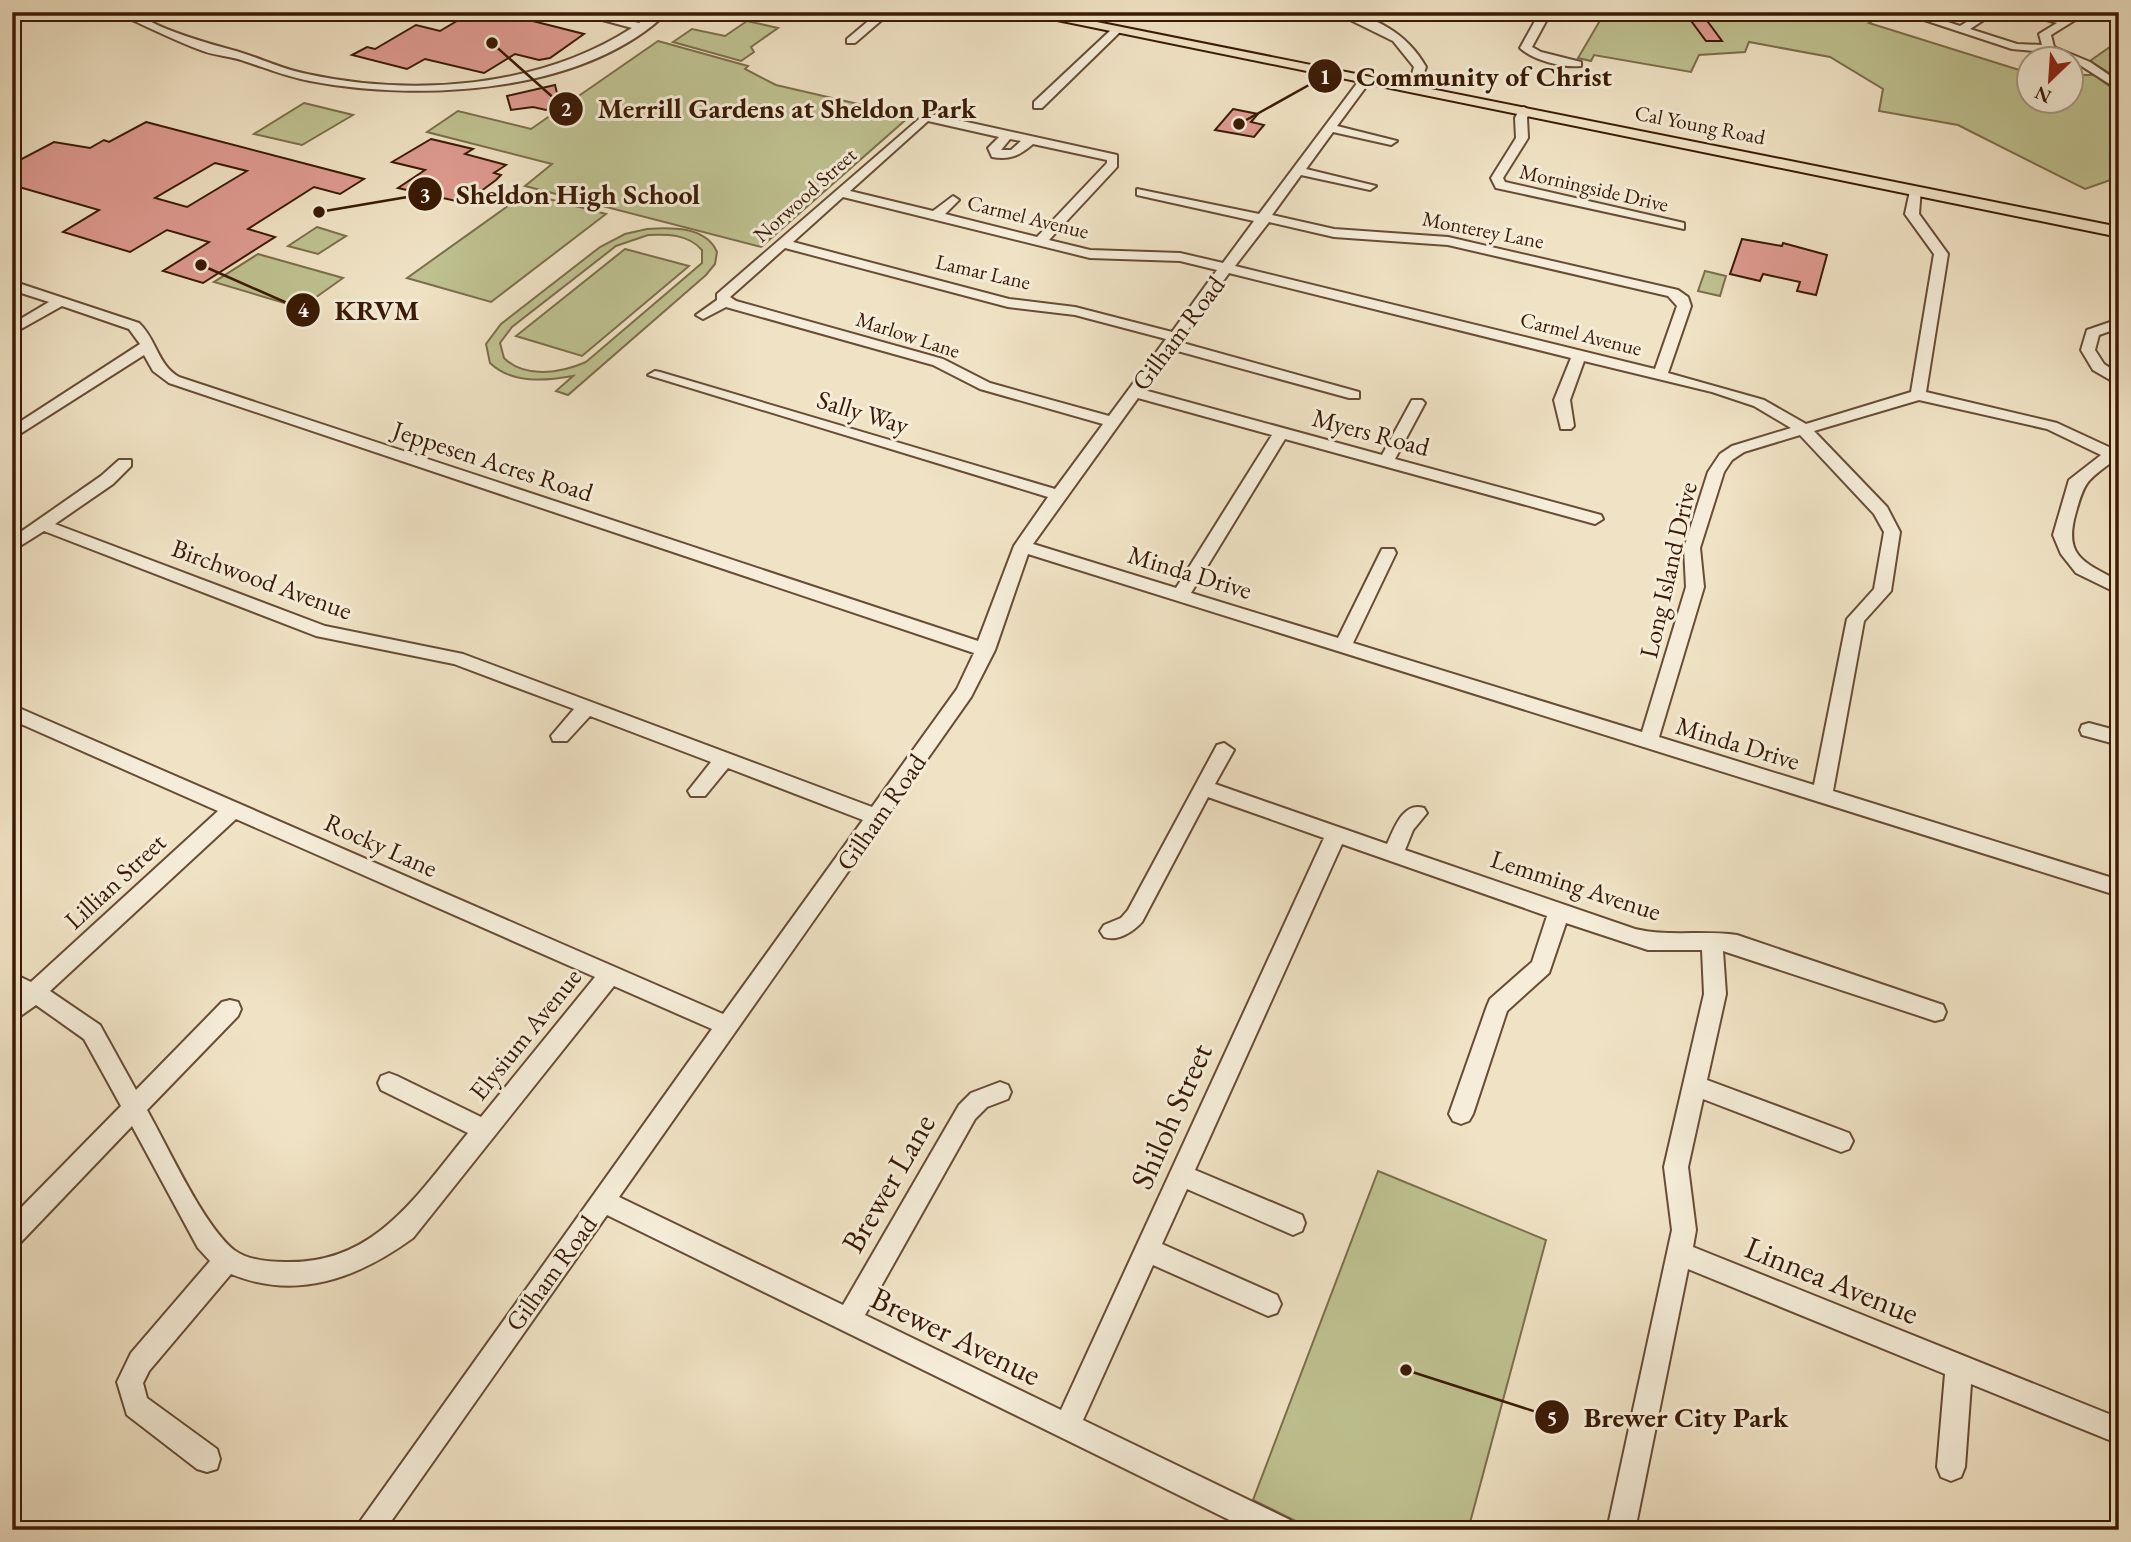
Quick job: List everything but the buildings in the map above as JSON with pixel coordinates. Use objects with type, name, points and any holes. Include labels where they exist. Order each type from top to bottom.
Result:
[{"type":"main road","name":"Cal Young Road","points":[[1025,12],[1122,26],[1365,79],[2119,232]]},
{"type":"street","points":[[578,12],[642,27]]},
{"type":"street","points":[[131,13],[134,18],[208,49],[221,50],[275,70],[311,79],[386,86],[447,85],[502,79],[561,66],[603,50],[663,12]]},
{"type":"street","points":[[851,41],[886,12]]},
{"type":"street","points":[[1339,12],[1379,29],[1405,47],[1420,67],[1416,81]]},
{"type":"street","points":[[1546,12],[1526,48],[1536,55],[1577,64]]},
{"type":"street","points":[[1960,30],[1991,12]]},
{"type":"street","points":[[2025,12],[2067,22]]},
{"type":"street","points":[[2048,46],[2045,34],[2083,12]]},
{"type":"street","points":[[1908,13],[2016,46]]},
{"type":"street","points":[[1038,105],[1122,26]]},
{"type":"street","points":[[2086,64],[2119,87]]},
{"type":"street","name":"Gilham Road","points":[[368,1530],[965,692],[986,650],[1023,547],[1058,495],[1365,79]]},
{"type":"street","name":"Morningside Drive","points":[[1524,111],[1521,118],[1522,138],[1497,178],[1500,185],[1679,226]]},
{"type":"street","name":"Norwood Street","points":[[703,315],[727,303],[724,294],[925,117],[1009,134]]},
{"type":"street","points":[[1329,128],[1391,141]]},
{"type":"street","points":[[1031,139],[1014,154],[996,153],[994,148],[1009,134],[1107,156],[1114,159],[1113,164],[1040,242]]},
{"type":"street","points":[[1299,171],[1370,186]]},
{"type":"street","name":"Monterey Lane","points":[[1142,191],[1334,233],[1455,243],[1668,292],[1681,298],[1684,306],[1660,375]]},
{"type":"street","points":[[1916,191],[1912,214],[1941,254],[1919,395],[2052,426],[2116,454]]},
{"type":"street","name":"Carmel Avenue","points":[[840,192],[1093,255],[1168,255],[1660,375],[1747,399],[1772,409],[1801,428],[1881,511],[1892,532],[1882,591],[1856,619],[1822,796]]},
{"type":"street","name":"Carmel Avenue","points":[[936,216],[953,200]]},
{"type":"street","name":"Lamar Lane","points":[[782,243],[1008,303],[1075,311],[1354,395]]},
{"type":"street","name":"Jeppesen Acres Road","points":[[12,285],[131,324],[142,334],[155,367],[174,380],[986,650]]},
{"type":"street","points":[[12,330],[61,301]]},
{"type":"street","name":"Marlow Lane","points":[[727,303],[938,362],[985,386],[1112,422]]},
{"type":"street","points":[[2119,323],[2092,333],[2088,350],[2098,368],[2119,381]]},
{"type":"street","points":[[12,435],[147,346]]},
{"type":"street","points":[[1566,426],[1562,400],[1579,356]]},
{"type":"street","name":"Sally Way","points":[[655,376],[1058,495]]},
{"type":"street","name":"Myers Road","points":[[1134,392],[1595,519]]},
{"type":"street","name":"Long Island Drive","points":[[1648,742],[1695,587],[1692,548],[1718,467],[1744,446],[1919,395]]},
{"type":"street","points":[[1386,461],[1417,403]]},
{"type":"street","points":[[1180,596],[1281,433]]},
{"type":"street","points":[[2116,454],[2077,480],[2061,535],[2069,554],[2082,569],[2119,589]]},
{"type":"street","points":[[12,546],[107,480],[125,463]]},
{"type":"street","name":"Birchwood Avenue","points":[[43,525],[323,632],[448,655],[877,817]]},
{"type":"street","name":"Minda Drive","points":[[1023,547],[2119,888]]},
{"type":"street","points":[[1343,646],[1388,553]]},
{"type":"street","points":[[560,736],[586,708]]},
{"type":"street","name":"Rocky Lane","points":[[12,712],[728,1026]]},
{"type":"street","points":[[2089,730],[2119,738]]},
{"type":"street","points":[[1111,931],[1128,924],[1135,916],[1224,750]]},
{"type":"street","points":[[698,791],[725,759]]},
{"type":"street","name":"Lemming Avenue","points":[[1204,788],[1645,941],[1711,940],[1750,948],[1935,1012]]},
{"type":"street","name":"Lillian Street","points":[[12,1013],[233,809]]},
{"type":"street","points":[[1393,854],[1405,826],[1417,813]]},
{"type":"street","name":"Shiloh Street","points":[[1067,1426],[1336,834]]},
{"type":"street","points":[[1461,1114],[1497,1006],[1541,967],[1559,911]]},
{"type":"street","points":[[1621,1530],[1680,1254],[1685,1221],[1677,1188],[1676,1167],[1716,983],[1711,940]]},
{"type":"street","name":"Elysium Avenue","points":[[12,982],[57,1005],[92,1032],[207,1240],[227,1261],[256,1273],[288,1276],[332,1269],[363,1258],[409,1224],[610,975]]},
{"type":"street","points":[[12,1234],[230,1009]]},
{"type":"street","name":"Elysium Avenue","points":[[389,1083],[485,1130]]},
{"type":"street","points":[[1695,1086],[1841,1141]]},
{"type":"street","name":"Brewer Lane","points":[[848,1321],[967,1112],[979,1100],[1000,1091]]},
{"type":"street","points":[[1181,1175],[1293,1223]]},
{"type":"street","name":"Brewer Avenue","points":[[603,1201],[1280,1530]]},
{"type":"street","points":[[1147,1250],[1268,1304]]},
{"type":"street","name":"Linnea Avenue","points":[[1680,1254],[2119,1431]]},
{"type":"street","points":[[208,1459],[136,1406],[130,1382],[140,1363],[227,1261]]},
{"type":"street","points":[[1951,1467],[1959,1367]]},
{"type":"green space","points":[[1605,12],[1888,12],[1869,23],[2016,69],[2016,116],[2086,116],[2086,75],[2094,75],[2119,93],[2119,177],[2085,189],[1958,125],[1879,111],[1883,89],[1830,57],[1749,42],[1745,52],[1699,55],[1691,72],[1594,55],[1591,61],[1578,58]]},
{"type":"green space","points":[[747,21],[778,28],[751,47],[754,52],[741,61],[673,42],[692,29],[725,36]]},
{"type":"green space","points":[[658,41],[748,66],[745,69],[776,85],[910,116],[761,247],[525,186],[552,164],[427,132],[458,111],[531,129]]},
{"type":"green space","points":[[2114,44],[2119,45],[2119,79],[2090,61]]},
{"type":"green space","points":[[304,103],[353,115],[302,145],[254,134]]},
{"type":"green space","points":[[526,193],[606,214],[491,302],[407,278]]},
{"type":"green space","points":[[317,227],[346,236],[318,254],[288,246]]},
{"type":"green space","points":[[666,228],[696,233],[712,243],[717,252],[715,264],[706,275],[568,395],[556,391],[573,376],[540,380],[519,378],[508,375],[490,363],[486,344],[501,324],[600,247],[625,234]],"holes":[[[648,235],[670,235],[690,241],[702,250],[702,263],[586,362],[566,369],[544,372],[522,369],[504,358],[500,343],[512,327],[616,246]]]},
{"type":"green space","points":[[625,249],[689,266],[582,356],[516,336]]},
{"type":"green space","points":[[258,254],[343,278],[301,308],[214,282]]},
{"type":"green space","points":[[1705,271],[1726,276],[1720,296],[1698,291]]},
{"type":"green space","points":[[1378,1171],[1546,1240],[1468,1530],[1314,1530],[1253,1500]]},
{"type":"place","name":"Merrill Gardens at Sheldon Park","points":[[492,43]]},
{"type":"place","name":"Community of Christ","points":[[1239,124]]},
{"type":"place","name":"Sheldon High School","points":[[319,212]]},
{"type":"place","name":"KRVM","points":[[201,265]]},
{"type":"place","name":"Brewer City Park","points":[[1406,1370]]}]
